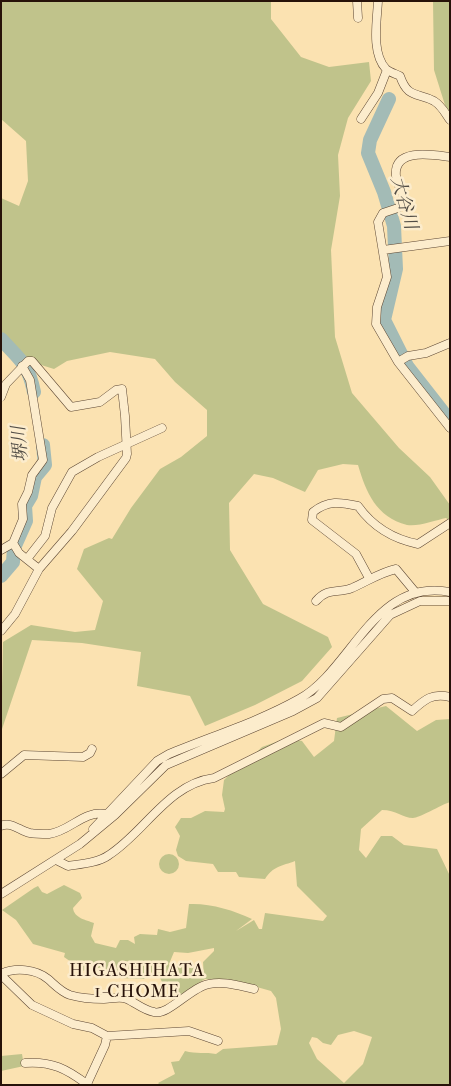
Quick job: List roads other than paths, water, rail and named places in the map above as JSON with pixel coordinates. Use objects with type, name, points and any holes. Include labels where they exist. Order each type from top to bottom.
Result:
[{"type":"street","points":[[357,1],[358,18]]},
{"type":"street","points":[[378,1],[377,44],[379,60],[387,70],[400,76],[407,91],[418,97],[433,100],[442,107],[450,120]]},
{"type":"street","points":[[361,119],[378,93],[387,70]]},
{"type":"street","points":[[450,158],[419,154],[408,157],[400,163],[396,171],[396,178],[406,201],[398,208],[383,213],[378,222],[387,277],[377,308],[376,324],[398,362],[450,428]]},
{"type":"street","points":[[383,250],[450,241]]},
{"type":"street","points":[[398,362],[408,356],[426,353],[450,343]]},
{"type":"street","points":[[1,397],[6,384],[28,361],[32,361],[71,407],[100,402],[116,390],[122,389],[127,443],[126,458],[100,495],[39,569],[15,614],[1,631]]},
{"type":"street","points":[[1,550],[13,543],[22,519],[22,504],[27,496],[32,475],[43,460],[30,380],[22,366]]},
{"type":"street","points":[[27,559],[45,536],[52,508],[72,472],[127,443],[162,428]]},
{"type":"street","points":[[369,578],[356,554],[312,520],[313,512],[322,505],[336,502],[358,506],[366,518],[387,534],[418,544],[450,523]]},
{"type":"street","points":[[13,543],[39,569]]},
{"type":"street","points":[[316,600],[323,592],[351,588],[369,578],[396,569],[416,593]]},
{"type":"street","points":[[80,844],[149,769],[169,754],[282,707],[312,690],[380,612],[391,604],[416,593],[450,592]]},
{"type":"street","points":[[1,894],[80,844],[115,815],[166,765],[293,711],[317,698],[390,615],[420,601],[450,601]]},
{"type":"street","points":[[56,860],[68,866],[109,855],[138,831],[154,811],[187,788],[203,780],[214,778],[324,722],[341,727],[383,698],[392,698],[412,711],[426,697],[433,695],[450,697]]},
{"type":"street","points":[[1,774],[24,755],[83,756],[90,753],[92,749]]},
{"type":"street","points":[[1,826],[11,824],[31,833],[47,834],[57,832],[82,817],[96,812],[106,814]]},
{"type":"street","points":[[1,975],[20,970],[30,971],[46,978],[70,995],[103,999],[126,999],[139,1007],[159,1014],[166,1012],[171,1005],[194,989],[208,984],[223,982],[254,989]]},
{"type":"street","points":[[1,975],[32,1005],[72,1024],[92,1028],[108,1036],[189,1031],[218,1042]]},
{"type":"street","points":[[26,1063],[37,1062],[62,1067],[87,1084],[108,1036]]},
{"type":"waterway","name":"大谷川","points":[[389,99],[370,140],[368,153],[384,192],[394,226],[396,269],[384,320],[407,366],[450,421]]},
{"type":"waterway","name":"堺川","points":[[1,339],[26,368],[34,392]]},
{"type":"waterway","name":"堺川","points":[[1,576],[13,562],[14,548],[26,521],[25,506],[31,496],[35,477],[45,465],[43,445]]},
{"type":"district","name":"HIGASHIHATA 1-CHOME","points":[[137,982]]}]
